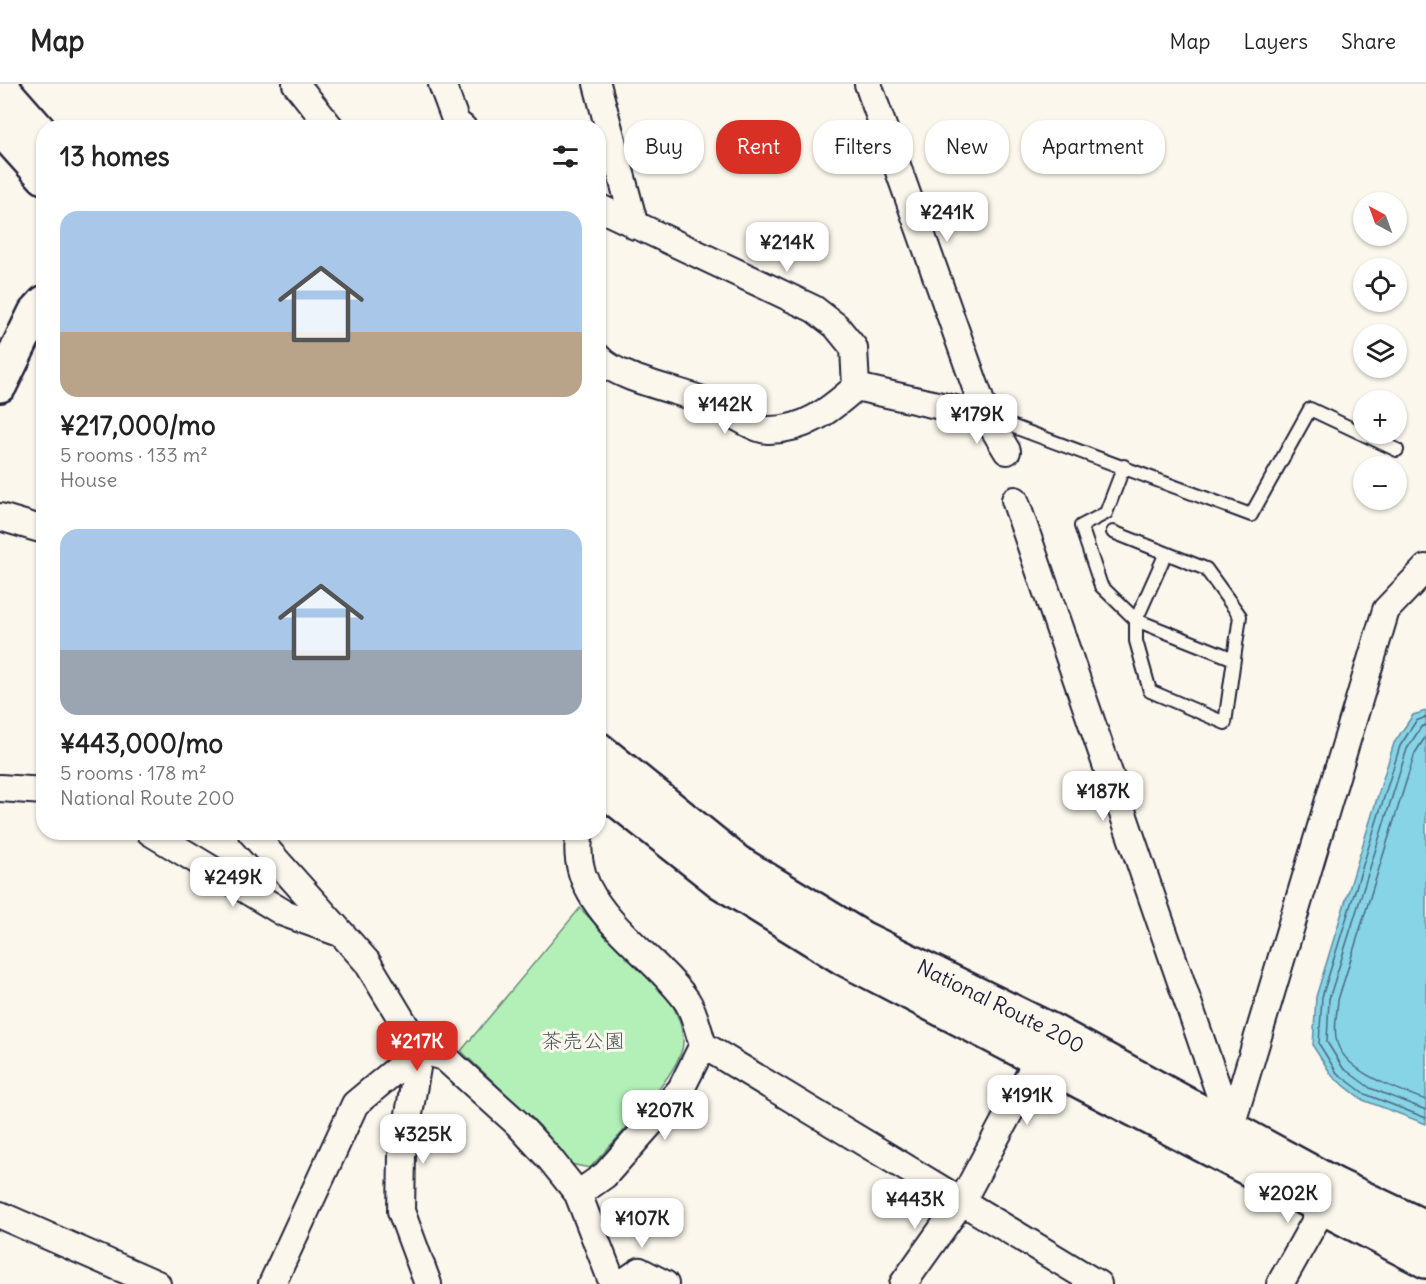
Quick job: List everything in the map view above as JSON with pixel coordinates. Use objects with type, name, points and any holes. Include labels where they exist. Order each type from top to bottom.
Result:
[{"type":"main road","points":[[0,86],[36,127]]},
{"type":"main road","points":[[0,128],[36,168]]},
{"type":"main road","points":[[2,379],[36,312]]},
{"type":"main road","name":"National Route 200","points":[[606,772],[737,862],[843,927],[1052,1031],[1225,1141]]},
{"type":"main road","name":"National Route 200","points":[[606,773],[721,882],[845,959],[1038,1060],[1225,1141],[1329,1196],[1426,1261]]},
{"type":"main road","name":"National Route 200","points":[[1329,1196],[1426,1228]]},
{"type":"street","points":[[296,84],[325,120]]},
{"type":"street","points":[[442,84],[455,120]]},
{"type":"street","points":[[597,84],[634,225]]},
{"type":"street","points":[[868,84],[986,416],[1006,451]]},
{"type":"street","points":[[606,211],[814,309],[836,326],[854,348],[856,387]]},
{"type":"street","points":[[606,361],[642,381],[703,398],[765,431],[801,425],[828,411],[856,387]]},
{"type":"street","points":[[856,387],[986,416]]},
{"type":"street","points":[[1015,500],[1225,1141]]},
{"type":"street","points":[[0,517],[36,528]]},
{"type":"street","points":[[1225,1141],[1386,610],[1425,570]]},
{"type":"street","points":[[0,788],[36,790]]},
{"type":"street","points":[[163,840],[284,913],[340,934]]},
{"type":"street","points":[[258,840],[367,962],[420,1050],[402,1155],[401,1211],[421,1281]]},
{"type":"street","points":[[578,840],[586,889],[609,918],[678,988],[689,1004],[703,1045],[1098,1284]]},
{"type":"street","points":[[903,1284],[962,1202],[1052,1031]]},
{"type":"street","points":[[578,1194],[605,1175],[681,1089],[703,1045]]},
{"type":"street","points":[[420,1050],[444,1057],[517,1123],[578,1194],[613,1284]]},
{"type":"street","points":[[272,1284],[355,1104],[420,1050]]},
{"type":"street","points":[[1280,1284],[1329,1196]]},
{"type":"street","points":[[0,1215],[155,1284]]},
{"type":"street","points":[[621,1284],[640,1271],[665,1284]]},
{"type":"lane","points":[[986,416],[1251,515],[1310,409],[1397,450]]},
{"type":"lane","points":[[1124,466],[1106,513],[1081,526],[1101,586],[1136,620],[1234,659]]},
{"type":"lane","points":[[1113,532],[1166,553],[1206,569],[1240,616],[1225,723],[1150,691],[1136,641],[1136,620],[1166,553]]},
{"type":"green space","name":"茶売公園","points":[[580,908],[671,1002],[683,1036],[680,1055],[672,1071],[645,1107],[590,1168],[570,1164],[540,1126],[461,1051]]},
{"type":"water","points":[[1426,711],[1426,1124],[1363,1100],[1333,1077],[1313,1046],[1316,997],[1394,743],[1413,715]]}]
